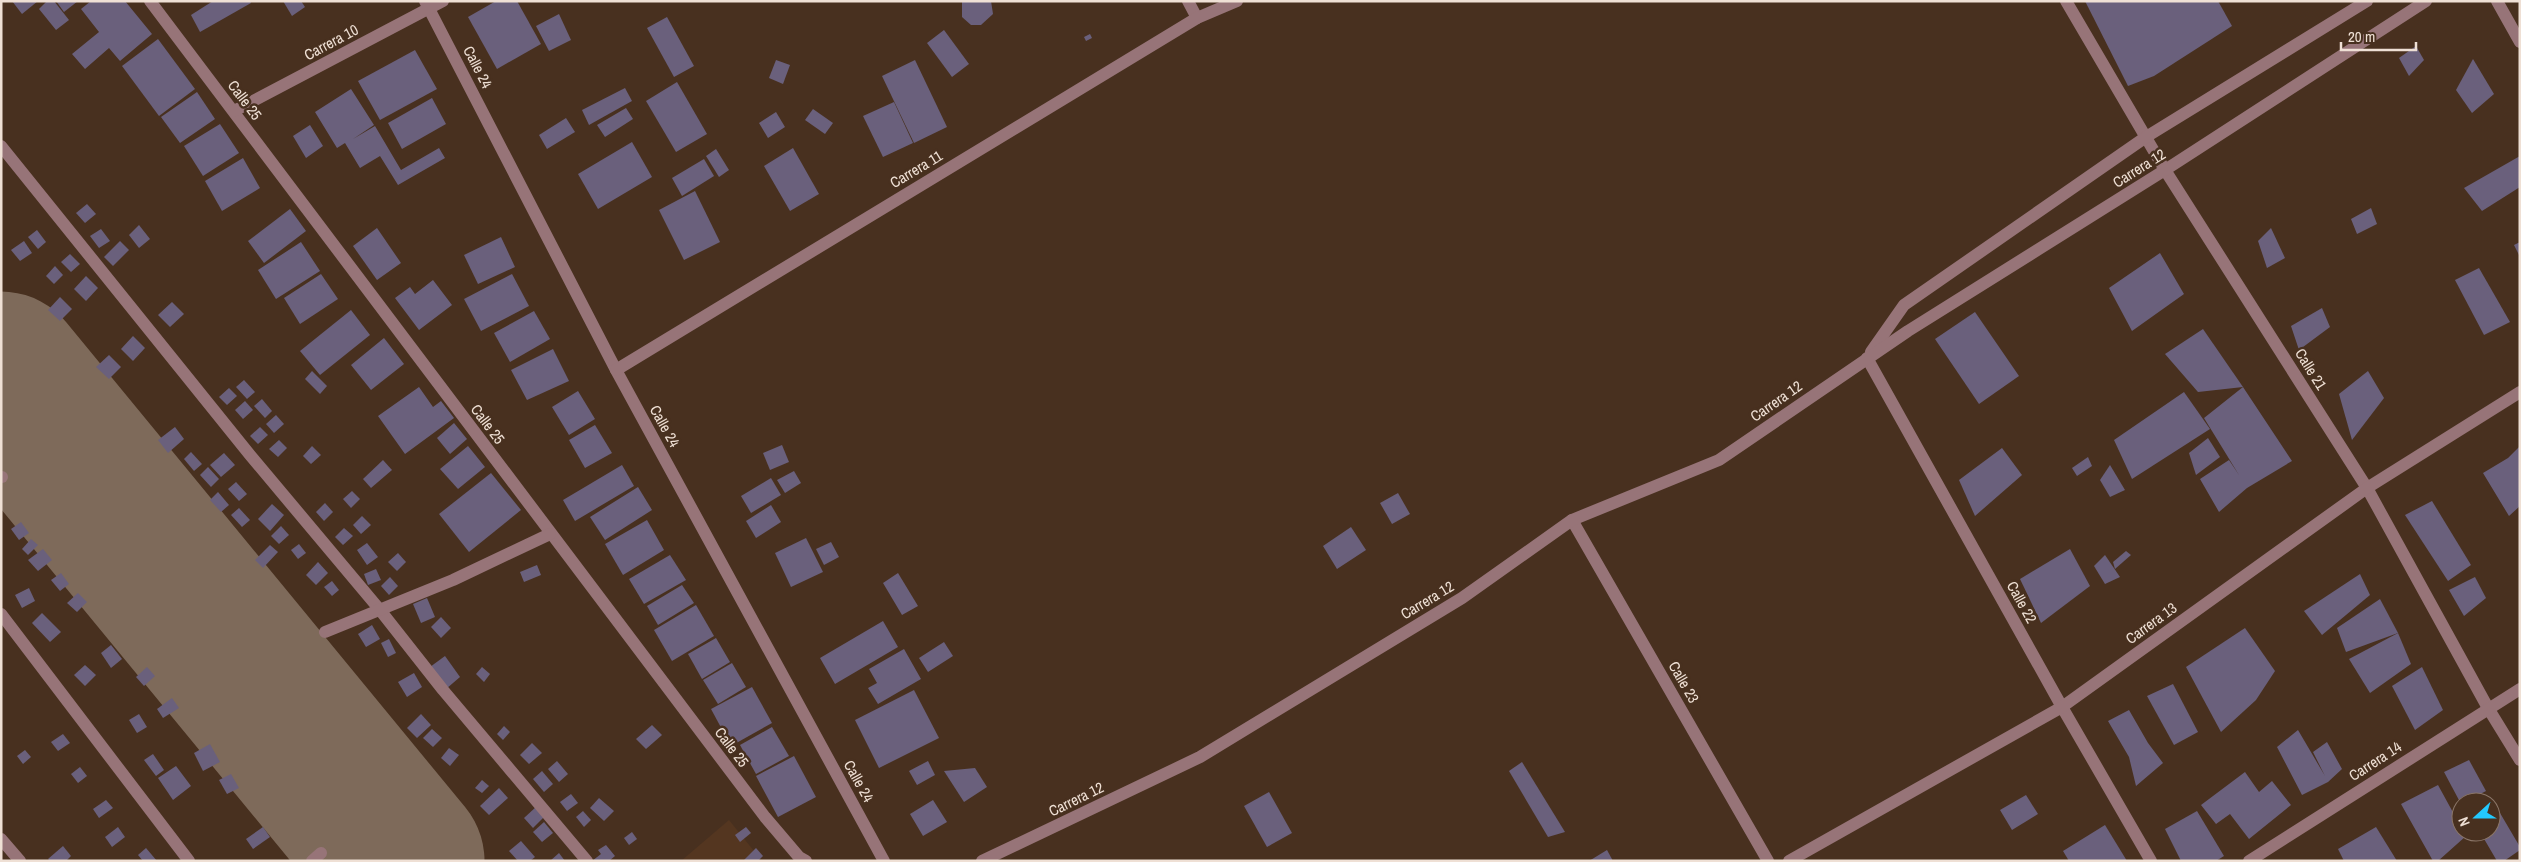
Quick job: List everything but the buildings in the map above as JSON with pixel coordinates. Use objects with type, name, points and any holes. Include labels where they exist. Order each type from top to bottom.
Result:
[{"type":"street","name":"Calle 25","points":[[150,1],[765,817],[799,857],[806,861]]},
{"type":"street","name":"Carrera 10","points":[[234,111],[427,5],[443,1]]},
{"type":"street","points":[[1188,1],[1197,18]]},
{"type":"street","name":"Carrera 11","points":[[616,370],[1197,18],[1237,1]]},
{"type":"street","name":"Calle 21","points":[[2066,1],[2165,170],[2367,488],[2488,708],[2520,760]]},
{"type":"street","name":"Carrera 12","points":[[1867,358],[1904,305],[2146,137],[2367,1]]},
{"type":"street","name":"Carrera 12","points":[[989,860],[1200,757],[1462,598],[1572,520],[1719,460],[1867,358],[2165,170],[2426,1]]},
{"type":"street","points":[[2498,1],[2520,42]]},
{"type":"street","name":"Calle 24","points":[[427,5],[616,370],[884,861]]},
{"type":"street","points":[[1,146],[250,455],[380,610],[443,690],[587,861]]},
{"type":"street","name":"Calle 22","points":[[1867,358],[2062,707],[2151,861]]},
{"type":"street","name":"Carrera 13","points":[[1789,861],[2062,707],[2367,488],[2520,392]]},
{"type":"street","name":"Calle 23","points":[[1572,520],[1768,861]]},
{"type":"street","points":[[325,632],[453,580],[550,534]]},
{"type":"street","points":[[1,614],[190,861]]},
{"type":"street","name":"Carrera 14","points":[[2249,861],[2520,689]]},
{"type":"street","points":[[1,839],[20,861]]},
{"type":"shaded area","points":[[729,820],[762,861],[681,861]]},
{"type":"runway","points":[[1,376],[400,861]]}]
